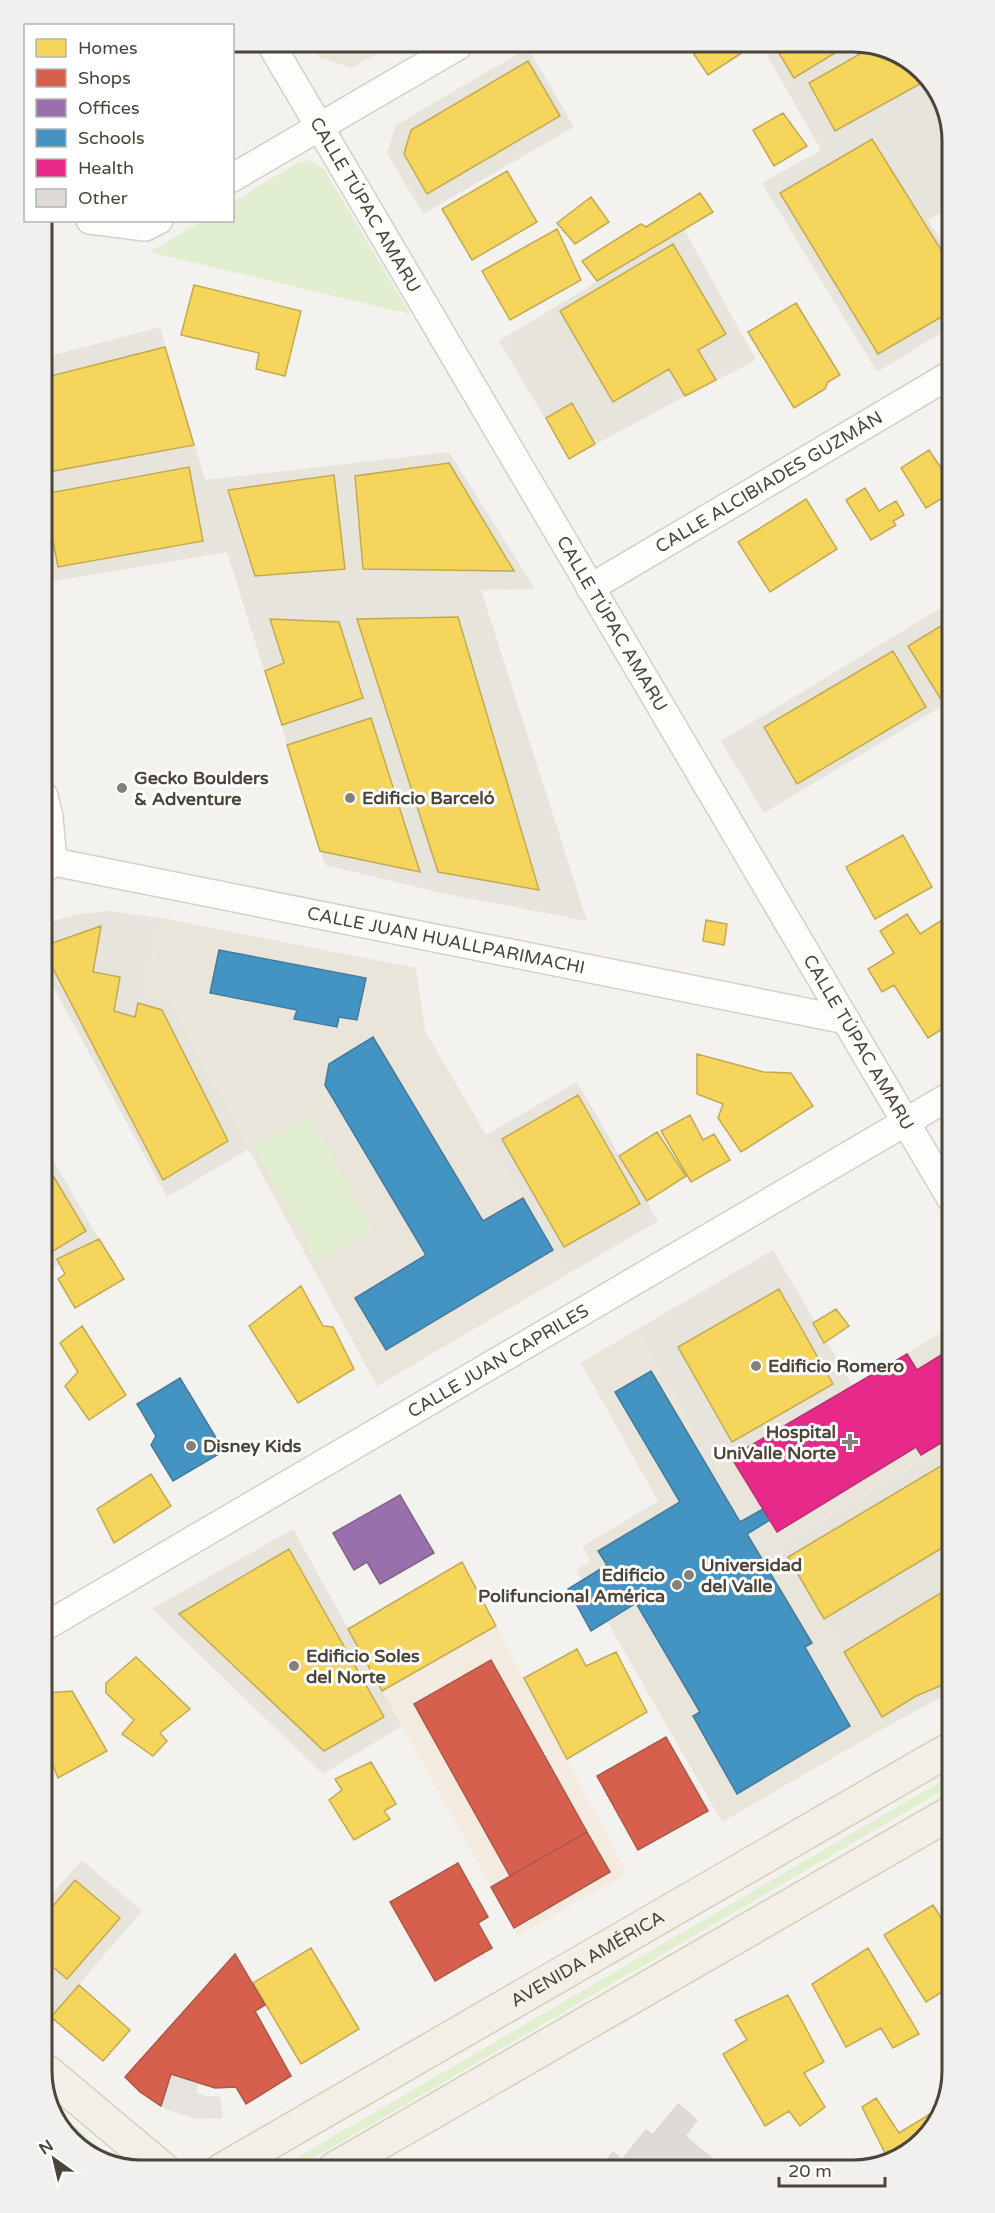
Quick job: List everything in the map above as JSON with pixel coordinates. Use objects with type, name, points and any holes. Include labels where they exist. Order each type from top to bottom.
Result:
[{"type":"main road","name":"AVENIDA AMÉRICA","points":[[239,2160],[942,1754]]},
{"type":"main road","points":[[354,2160],[942,1818]]},
{"type":"main road","points":[[53,2077],[153,2160]]},
{"type":"street","name":"CALLE TÚPAC AMARU","points":[[275,52],[942,1182]]},
{"type":"street","points":[[234,177],[448,52]]},
{"type":"street","points":[[106,222],[145,227],[155,222]]},
{"type":"street","name":"CALLE ALCIBIADES GUZMÁN","points":[[590,588],[942,380]]},
{"type":"street","name":"CALLE JUAN HUALLPARIMACHI","points":[[53,865],[846,1020]]},
{"type":"street","name":"CALLE JUAN CAPRILES","points":[[53,1622],[942,1101]]},
{"type":"shaded area","points":[[316,52],[379,52],[352,68],[318,57]]},
{"type":"shaded area","points":[[520,53],[531,53],[574,127],[423,214],[387,153],[396,125]]},
{"type":"shaded area","points":[[766,53],[859,53],[888,59],[908,71],[924,87],[933,102],[941,124],[942,212],[928,220],[942,242],[942,333],[877,372],[762,183],[821,150]]},
{"type":"shaded area","points":[[684,229],[756,360],[569,459],[499,341]]},
{"type":"shaded area","points":[[160,327],[205,480],[449,452],[535,589],[481,590],[587,921],[446,894],[325,865],[227,552],[53,581],[53,355]]},
{"type":"shaded area","points":[[942,607],[942,706],[764,813],[721,741]]},
{"type":"shaded area","points":[[109,911],[161,918],[143,997],[169,1002],[249,1149],[167,1197],[53,987],[53,921],[80,914]]},
{"type":"shaded area","points":[[161,918],[416,968],[425,1031],[568,1274],[377,1386],[169,1003],[143,997]]},
{"type":"shaded area","points":[[577,1082],[658,1221],[568,1274],[486,1135]]},
{"type":"shaded area","points":[[53,1160],[99,1239],[53,1269]]},
{"type":"shaded area","name":"Edificio Romero","points":[[773,1250],[853,1386],[715,1466],[636,1330]]},
{"type":"shaded area","name":"Universidad del Valle","points":[[636,1330],[716,1466],[942,1332],[942,1447],[781,1545],[888,1726],[722,1822],[607,1621],[591,1631],[568,1589],[582,1580],[576,1570],[591,1561],[582,1547],[658,1501],[581,1363]]},
{"type":"shaded area","points":[[942,1447],[942,1696],[888,1726],[781,1545]]},
{"type":"shaded area","name":"Edificio Soles del Norte","points":[[293,1529],[402,1726],[323,1774],[152,1609]]},
{"type":"shaded area","points":[[462,1562],[627,1873],[518,1936],[348,1629]]},
{"type":"shaded area","points":[[82,1860],[142,1911],[53,2015],[53,1893]]},
{"type":"shaded area","points":[[171,2074],[199,2083],[196,2092],[206,2096],[220,2097],[223,2118],[196,2119],[161,2106]]},
{"type":"green space","points":[[310,160],[324,169],[410,314],[149,252],[200,222],[234,222],[234,201],[297,163]]},
{"type":"green space","points":[[310,1116],[373,1230],[317,1261],[254,1146]]},
{"type":"green space","points":[[942,1781],[942,1791],[310,2160],[293,2160]]},
{"type":"green space","points":[[65,2118],[78,2129],[71,2126]]},
{"type":"green space","points":[[84,2134],[107,2154],[97,2149],[87,2142]]},
{"type":"building: Homes","points":[[693,53],[742,53],[708,75]]},
{"type":"building: Homes","points":[[779,53],[835,53],[794,78]]},
{"type":"building: Homes","points":[[861,53],[871,54],[898,64],[921,84],[835,131],[809,83]]},
{"type":"building: Homes","points":[[528,61],[560,116],[427,194],[404,154],[411,130]]},
{"type":"building: Homes","points":[[783,113],[807,146],[774,166],[753,130]]},
{"type":"building: Homes","points":[[872,139],[942,251],[942,317],[878,354],[780,193]]},
{"type":"building: Homes","points":[[507,171],[537,222],[472,260],[442,209]]},
{"type":"building: Homes","points":[[700,193],[713,212],[597,281],[582,261],[641,224],[646,227]]},
{"type":"building: Homes","points":[[591,197],[609,222],[575,244],[557,223]]},
{"type":"building: Homes","points":[[557,229],[581,280],[510,320],[482,271]]},
{"type":"building: Homes","points":[[673,244],[726,334],[698,350],[716,380],[685,396],[669,369],[613,402],[560,311]]},
{"type":"building: Homes","points":[[194,285],[301,311],[285,376],[256,369],[259,353],[181,335]]},
{"type":"building: Homes","points":[[796,303],[840,375],[828,382],[825,389],[794,408],[748,332]]},
{"type":"building: Homes","points":[[165,347],[194,445],[53,471],[53,375]]},
{"type":"building: Homes","points":[[572,403],[595,444],[569,459],[546,418]]},
{"type":"building: Homes","points":[[929,450],[942,470],[942,498],[926,508],[901,468]]},
{"type":"building: Homes","points":[[449,463],[514,571],[363,569],[355,476]]},
{"type":"building: Homes","points":[[189,467],[203,541],[58,567],[53,541],[53,492]]},
{"type":"building: Homes","points":[[334,475],[345,569],[255,576],[228,490]]},
{"type":"building: Homes","points":[[865,488],[879,511],[896,501],[904,515],[893,521],[896,525],[871,540],[846,500]]},
{"type":"building: Homes","points":[[806,499],[837,549],[770,592],[738,542]]},
{"type":"building: Homes","points":[[458,617],[539,890],[438,872],[357,619]]},
{"type":"building: Homes","points":[[270,619],[339,622],[363,698],[282,725],[265,671],[284,663]]},
{"type":"building: Homes","points":[[942,625],[942,697],[940,698],[908,646]]},
{"type":"building: Homes","points":[[893,651],[926,707],[797,784],[764,727]]},
{"type":"building: Homes","name":"Edificio Barceló","points":[[371,718],[420,872],[320,851],[287,745]]},
{"type":"building: Homes","points":[[903,835],[932,887],[875,919],[846,867]]},
{"type":"building: Homes","points":[[907,914],[920,934],[942,920],[942,1029],[928,1038],[894,985],[882,992],[868,969],[894,953],[880,931]]},
{"type":"building: Homes","points":[[706,920],[727,924],[724,945],[703,941]]},
{"type":"building: Homes","points":[[101,926],[93,972],[120,977],[114,1011],[135,1017],[138,1003],[162,1010],[228,1141],[163,1180],[53,968],[53,943]]},
{"type":"building: Homes","points":[[697,1054],[764,1072],[791,1073],[813,1106],[741,1152],[718,1118],[723,1104],[697,1094]]},
{"type":"building: Homes","points":[[578,1095],[640,1204],[564,1247],[502,1139]]},
{"type":"building: Homes","points":[[690,1115],[703,1140],[714,1134],[730,1160],[691,1182],[661,1131]]},
{"type":"building: Homes","points":[[657,1132],[686,1176],[647,1201],[619,1156]]},
{"type":"building: Homes","points":[[53,1175],[86,1231],[53,1251]]},
{"type":"building: Homes","points":[[99,1239],[124,1279],[75,1308],[58,1279],[65,1274],[57,1259]]},
{"type":"building: Homes","points":[[301,1286],[323,1326],[333,1327],[354,1369],[298,1403],[249,1326]]},
{"type":"building: Homes","name":"Edificio Romero","points":[[779,1289],[833,1384],[732,1442],[678,1347]]},
{"type":"building: Homes","points":[[836,1309],[849,1326],[824,1343],[813,1323]]},
{"type":"building: Homes","points":[[82,1326],[126,1395],[89,1420],[65,1386],[78,1372],[60,1343]]},
{"type":"building: Homes","points":[[942,1465],[942,1548],[824,1619],[788,1557]]},
{"type":"building: Homes","points":[[151,1474],[171,1506],[114,1543],[97,1509]]},
{"type":"building: Homes","name":"Edificio Soles del Norte","points":[[289,1549],[384,1717],[324,1751],[179,1614]]},
{"type":"building: Homes","points":[[462,1562],[496,1626],[382,1691],[348,1629]]},
{"type":"building: Homes","points":[[942,1592],[942,1685],[916,1696],[882,1717],[844,1652]]},
{"type":"building: Homes","points":[[577,1649],[586,1666],[616,1652],[647,1712],[567,1759],[524,1678]]},
{"type":"building: Homes","points":[[136,1657],[190,1709],[160,1733],[167,1741],[153,1756],[122,1734],[134,1720],[106,1693],[106,1683]]},
{"type":"building: Homes","points":[[72,1691],[107,1751],[58,1778],[53,1765],[53,1692]]},
{"type":"building: Homes","points":[[371,1762],[396,1804],[384,1811],[390,1819],[354,1840],[329,1800],[342,1790],[335,1779]]},
{"type":"building: Homes","points":[[75,1880],[120,1918],[67,1979],[53,1967],[53,1906]]},
{"type":"building: Homes","points":[[933,1905],[942,1919],[942,1992],[926,2002],[884,1935]]},
{"type":"building: Homes","points":[[311,1948],[359,2029],[301,2064],[253,1983]]},
{"type":"building: Homes","points":[[868,1948],[919,2034],[893,2048],[881,2028],[846,2047],[812,1984]]},
{"type":"building: Homes","points":[[79,1985],[130,2030],[103,2061],[53,2019],[53,2015]]},
{"type":"building: Homes","points":[[788,1995],[824,2062],[804,2073],[825,2107],[800,2126],[789,2111],[765,2126],[723,2054],[747,2040],[735,2020]]},
{"type":"building: Homes","points":[[876,2098],[899,2133],[931,2115],[924,2126],[908,2142],[886,2154],[862,2107]]},
{"type":"building: Shops","points":[[491,1660],[587,1832],[510,1876],[414,1704]]},
{"type":"building: Shops","points":[[666,1737],[708,1811],[638,1850],[597,1776]]},
{"type":"building: Shops","points":[[587,1832],[610,1872],[514,1928],[491,1887]]},
{"type":"building: Shops","points":[[458,1863],[488,1917],[478,1923],[492,1948],[435,1981],[390,1902]]},
{"type":"building: Shops","points":[[235,1954],[265,2005],[255,2011],[291,2076],[246,2104],[236,2087],[215,2088],[171,2074],[161,2106],[140,2092],[125,2077]]},
{"type":"building: Offices","points":[[400,1495],[434,1553],[380,1584],[367,1562],[354,1570],[333,1533]]},
{"type":"building: Schools","points":[[219,950],[366,978],[357,1020],[339,1017],[337,1027],[294,1019],[297,1010],[210,993]]},
{"type":"building: Schools","points":[[373,1037],[483,1221],[523,1198],[553,1250],[386,1350],[355,1298],[426,1255],[325,1085],[329,1064]]},
{"type":"building: Schools","name":"Edificio Polifuncional América","points":[[651,1371],[740,1522],[763,1509],[770,1520],[747,1534],[812,1643],[805,1647],[850,1726],[737,1794],[693,1716],[700,1712],[636,1603],[591,1631],[568,1589],[607,1565],[598,1551],[680,1502],[615,1392]]},
{"type":"building: Schools","name":"Disney Kids","points":[[180,1378],[224,1451],[173,1481],[151,1445],[156,1436],[137,1404]]},
{"type":"building: Health","name":"Hospital UniValle Norte","points":[[907,1354],[917,1370],[941,1355],[942,1357],[942,1442],[921,1455],[916,1447],[777,1532],[731,1457]]},
{"type":"building: Other","points":[[678,2104],[697,2120],[685,2136],[714,2160],[622,2160],[646,2130],[653,2135]]},
{"type":"building: Other","points":[[613,2152],[622,2160],[606,2160]]},
{"type":"place","name":"Gecko Boulders & Adventure","points":[[122,788]]},
{"type":"place","name":"Edificio Barceló","points":[[350,798]]},
{"type":"place","name":"Edificio Romero","points":[[756,1366]]},
{"type":"place","name":"Hospital UniValle Norte","points":[[850,1442]]},
{"type":"place","name":"Disney Kids","points":[[191,1446]]},
{"type":"place","name":"Universidad del Valle","points":[[689,1575]]},
{"type":"place","name":"Edificio Polifuncional América","points":[[677,1585]]},
{"type":"place","name":"Edificio Soles del Norte","points":[[294,1666]]}]
